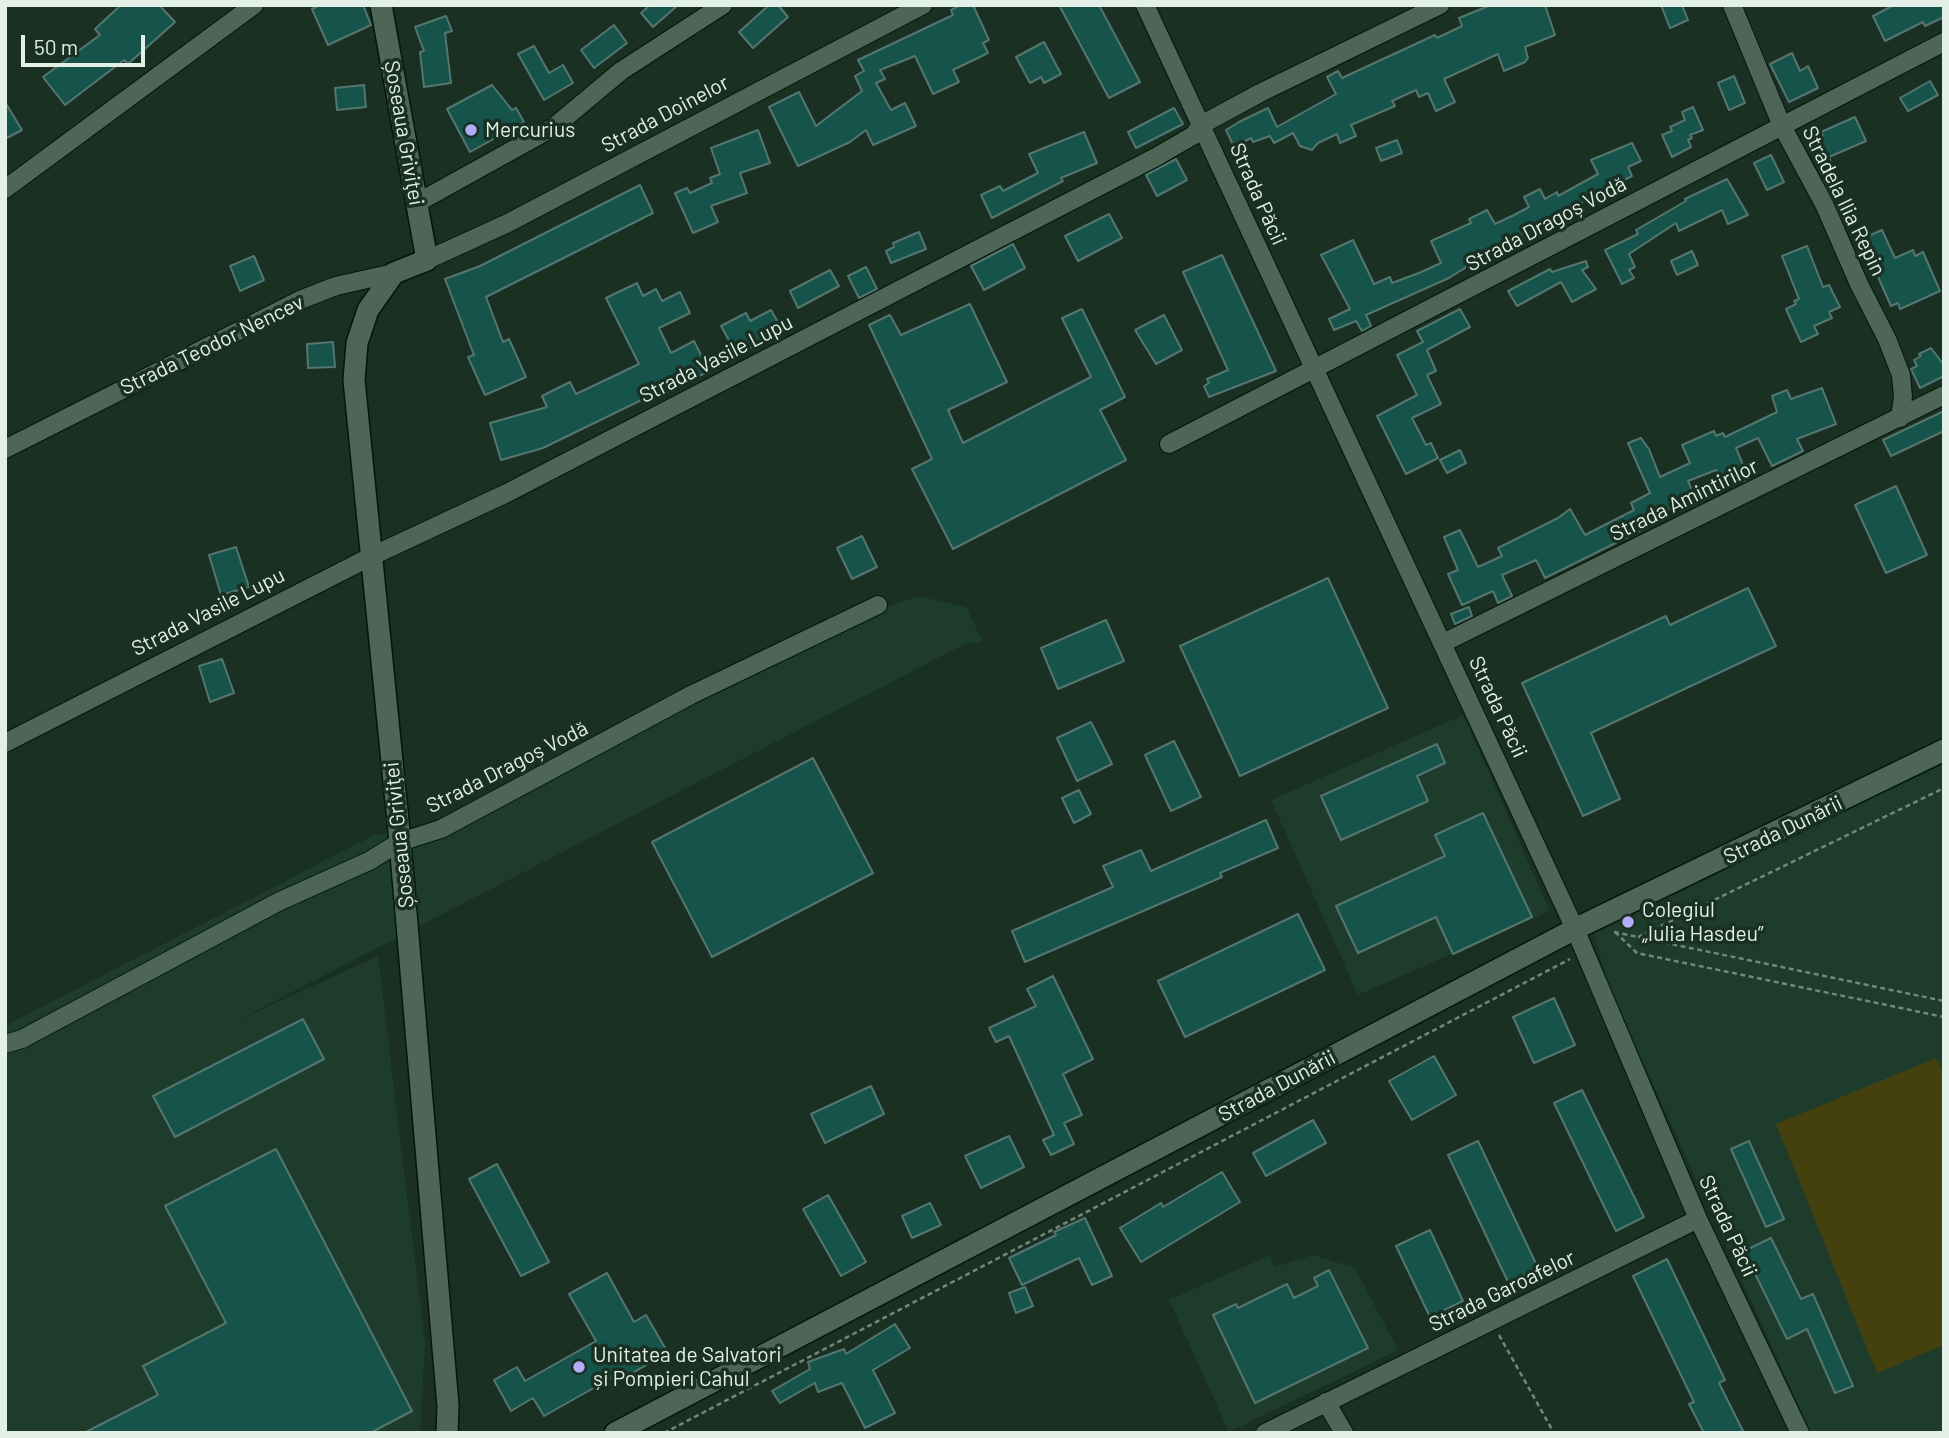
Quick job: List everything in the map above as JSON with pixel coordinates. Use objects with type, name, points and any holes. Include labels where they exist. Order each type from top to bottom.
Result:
[{"type":"street","points":[[5,189],[254,5]]},
{"type":"street","name":"Șoseaua Griviţei","points":[[381,5],[427,260]]},
{"type":"street","points":[[417,203],[554,127],[621,71],[723,5]]},
{"type":"street","name":"Strada Doinelor","points":[[427,260],[508,223],[923,5]]},
{"type":"street","name":"Strada Păcii","points":[[1145,5],[1313,371],[1579,927],[1584,952],[1698,1219],[1800,1433]]},
{"type":"street","name":"Strada Vasile Lupu","points":[[5,743],[370,557],[506,493],[1144,163],[1194,135],[1201,125],[1440,5]]},
{"type":"street","name":"Stradela Ilia Repin","points":[[1732,5],[1782,126],[1824,204],[1858,284],[1887,340],[1901,375],[1903,397],[1900,418]]},
{"type":"street","name":"Strada Dragoș Vodă","points":[[1169,444],[1944,42]]},
{"type":"street","name":"Strada Teodor Nencev","points":[[5,449],[300,300],[336,286],[394,273],[427,260]]},
{"type":"street","name":"Șoseaua Griviţei","points":[[394,273],[368,310],[357,343],[355,393],[400,842],[448,1406],[447,1433]]},
{"type":"street","name":"Strada Amintirilor","points":[[1443,643],[1944,395]]},
{"type":"street","name":"Strada Dragoș Vodă","points":[[5,1044],[22,1039],[278,902],[369,861],[400,842],[441,829],[691,695],[878,605]]},
{"type":"street","name":"Strada Dunării","points":[[615,1433],[1579,927],[1704,869],[1944,750]]},
{"type":"street","name":"Strada Garoafelor","points":[[1265,1433],[1698,1219]]},
{"type":"street","points":[[1326,1402],[1344,1433]]},
{"type":"street","name":"Șoseaua Griviţei","points":[[448,1406],[461,1433]]},
{"type":"path","points":[[1638,937],[1944,788]]},
{"type":"path","points":[[1579,927],[1615,932],[1944,1001]]},
{"type":"path","points":[[1615,932],[1637,953],[1944,1017]]},
{"type":"path","points":[[664,1433],[1584,952]]},
{"type":"path","points":[[1491,1323],[1554,1433]]},
{"type":"shaded area","points":[[918,596],[966,607],[983,642],[965,644],[232,1023],[378,956],[425,1344],[420,1433],[5,1433],[5,1026],[372,836],[397,831],[422,837],[880,609]]},
{"type":"shaded area","points":[[1463,715],[1550,911],[1358,995],[1271,800]]},
{"type":"shaded area","points":[[1944,763],[1944,1433],[1811,1433],[1608,985],[1594,934]]},
{"type":"shaded area","points":[[1936,1058],[1944,1076],[1944,1345],[1877,1373],[1776,1124]]},
{"type":"shaded area","points":[[1270,1255],[1275,1267],[1313,1255],[1355,1268],[1398,1350],[1229,1432],[1169,1300]]},
{"type":"building","points":[[121,5],[159,5],[175,22],[128,64],[124,60],[65,105],[43,77],[100,35],[95,29]]},
{"type":"building","points":[[320,5],[363,5],[371,25],[328,45],[312,9]]},
{"type":"building","points":[[650,5],[678,5],[653,27],[641,13]]},
{"type":"building","points":[[769,5],[778,5],[788,17],[753,48],[739,32]]},
{"type":"building","points":[[961,5],[973,5],[989,40],[983,43],[988,53],[953,70],[959,82],[933,94],[915,56],[880,70],[885,79],[876,83],[891,110],[905,103],[916,126],[873,145],[866,130],[850,142],[798,166],[769,107],[799,92],[816,126],[862,91],[855,76],[864,71],[858,60],[953,15],[951,10]]},
{"type":"building","points":[[1059,5],[1099,5],[1140,82],[1109,98]]},
{"type":"building","points":[[1491,5],[1545,5],[1555,35],[1525,47],[1528,58],[1525,62],[1504,71],[1498,54],[1444,79],[1455,102],[1436,111],[1428,93],[1419,97],[1416,90],[1392,101],[1395,106],[1351,125],[1356,136],[1340,143],[1337,134],[1318,143],[1312,150],[1300,146],[1293,133],[1274,143],[1270,136],[1253,142],[1251,138],[1234,147],[1226,130],[1239,122],[1268,108],[1277,127],[1336,94],[1327,77],[1338,71],[1342,78],[1435,35],[1437,38],[1462,26],[1459,18]]},
{"type":"building","points":[[1661,5],[1682,5],[1688,20],[1670,28]]},
{"type":"building","points":[[1894,5],[1944,5],[1944,17],[1925,26],[1923,22],[1885,41],[1873,16]]},
{"type":"building","points":[[446,16],[452,31],[445,33],[451,83],[424,87],[420,52],[424,51],[415,27]]},
{"type":"building","points":[[614,25],[627,43],[594,68],[581,50]]},
{"type":"building","points":[[1044,42],[1061,74],[1044,83],[1041,77],[1030,83],[1016,57]]},
{"type":"building","points":[[534,46],[549,73],[563,65],[573,83],[544,100],[518,54]]},
{"type":"building","points":[[1792,53],[1800,71],[1808,66],[1818,88],[1789,102],[1770,64]]},
{"type":"building","points":[[1734,76],[1745,103],[1729,110],[1718,83]]},
{"type":"building","points":[[1930,81],[1938,95],[1908,111],[1900,98]]},
{"type":"building","points":[[364,85],[366,107],[337,110],[335,88]]},
{"type":"building","points":[[492,85],[512,110],[516,108],[524,122],[470,152],[447,109]]},
{"type":"building","points":[[5,102],[22,130],[5,139]]},
{"type":"building","points":[[1693,107],[1703,130],[1690,135],[1692,138],[1688,140],[1691,147],[1672,157],[1662,135],[1672,131],[1670,127],[1685,120],[1682,112]]},
{"type":"building","points":[[1174,108],[1183,124],[1136,148],[1128,132]]},
{"type":"building","points":[[1855,117],[1866,141],[1829,157],[1834,169],[1822,175],[1808,143],[1823,136],[1821,132]]},
{"type":"building","points":[[758,130],[770,163],[740,173],[747,193],[711,206],[718,222],[693,233],[675,193],[687,188],[690,193],[712,183],[710,178],[720,174],[711,148]]},
{"type":"building","points":[[1084,132],[1097,163],[1061,178],[1063,181],[992,218],[981,195],[1000,186],[1003,191],[1038,173],[1029,154]]},
{"type":"building","points":[[1397,140],[1402,153],[1381,161],[1376,148]]},
{"type":"building","points":[[1632,143],[1641,161],[1628,167],[1632,176],[1521,235],[1524,241],[1509,248],[1506,242],[1449,278],[1366,315],[1371,326],[1362,331],[1356,321],[1334,330],[1329,319],[1350,309],[1321,255],[1353,240],[1374,284],[1390,277],[1392,283],[1441,263],[1431,241],[1471,223],[1469,219],[1487,210],[1495,224],[1514,215],[1529,207],[1524,197],[1540,189],[1545,199],[1557,192],[1558,196],[1598,174],[1591,160]]},
{"type":"building","points":[[1771,155],[1784,182],[1767,190],[1754,163]]},
{"type":"building","points":[[1176,159],[1187,180],[1157,196],[1146,175]]},
{"type":"building","points":[[1727,179],[1748,215],[1728,224],[1722,210],[1679,231],[1676,223],[1629,254],[1635,267],[1629,270],[1634,278],[1622,284],[1605,250],[1638,234],[1636,230],[1686,201],[1685,199]]},
{"type":"building","points":[[640,185],[653,213],[486,297],[503,342],[509,339],[526,377],[485,395],[468,357],[474,355],[445,279],[480,266]]},
{"type":"building","points":[[1109,214],[1122,238],[1078,261],[1065,236]]},
{"type":"building","points":[[1882,230],[1895,258],[1913,250],[1915,256],[1923,252],[1940,291],[1900,309],[1898,303],[1891,306],[1861,239]]},
{"type":"building","points":[[919,232],[926,249],[891,263],[886,251],[894,247],[893,243]]},
{"type":"building","points":[[1013,244],[1025,268],[984,290],[971,266]]},
{"type":"building","points":[[1807,246],[1823,287],[1829,285],[1840,307],[1829,312],[1832,318],[1814,326],[1818,334],[1801,342],[1786,309],[1796,304],[1794,301],[1799,299],[1782,256]]},
{"type":"building","points":[[1692,251],[1698,265],[1677,275],[1671,261]]},
{"type":"building","points":[[1222,255],[1276,371],[1209,397],[1204,386],[1209,383],[1207,379],[1228,370],[1183,272]]},
{"type":"building","points":[[254,256],[264,280],[240,291],[230,266]]},
{"type":"building","points":[[1586,261],[1588,267],[1582,270],[1596,289],[1572,302],[1561,282],[1517,306],[1508,291],[1550,269],[1552,272]]},
{"type":"building","points":[[866,267],[877,289],[859,298],[848,276]]},
{"type":"building","points":[[830,270],[839,286],[798,308],[790,291]]},
{"type":"building","points":[[637,283],[643,296],[656,289],[662,301],[680,292],[690,313],[659,328],[671,353],[694,341],[709,371],[668,392],[666,388],[543,448],[501,460],[490,423],[547,407],[542,396],[570,382],[576,394],[639,364],[606,298]]},
{"type":"building","points":[[970,304],[1007,382],[948,410],[963,443],[1091,377],[1062,318],[1082,309],[1125,397],[1100,410],[1126,460],[953,549],[912,469],[932,459],[869,325],[890,315],[901,335]]},
{"type":"building","points":[[1460,309],[1470,327],[1427,350],[1436,371],[1427,375],[1441,404],[1412,418],[1426,445],[1431,443],[1438,458],[1406,474],[1377,416],[1417,395],[1397,355],[1423,342],[1417,331]]},
{"type":"building","points":[[771,310],[783,331],[737,355],[721,326],[746,313],[750,321]]},
{"type":"building","points":[[1164,315],[1182,350],[1156,364],[1135,330]]},
{"type":"building","points":[[333,342],[335,367],[308,368],[307,344]]},
{"type":"building","points":[[1931,348],[1944,365],[1944,376],[1920,388],[1911,369],[1917,366],[1914,360],[1921,356],[1919,354]]},
{"type":"building","points":[[1822,388],[1836,424],[1797,439],[1803,451],[1772,466],[1758,438],[1736,448],[1749,479],[1724,489],[1716,470],[1688,481],[1695,497],[1659,513],[1662,520],[1545,578],[1536,560],[1502,575],[1512,596],[1498,603],[1493,591],[1462,605],[1448,574],[1458,570],[1444,537],[1460,530],[1478,567],[1502,556],[1498,548],[1558,518],[1570,509],[1585,535],[1634,510],[1631,503],[1650,493],[1628,443],[1641,438],[1649,449],[1660,477],[1690,463],[1682,445],[1714,431],[1716,436],[1723,433],[1725,437],[1777,412],[1772,396],[1787,390],[1791,399]]},
{"type":"building","points":[[1944,411],[1944,431],[1891,456],[1883,440]]},
{"type":"building","points":[[1460,450],[1466,463],[1447,473],[1440,460]]},
{"type":"building","points":[[1896,486],[1927,555],[1886,573],[1855,505]]},
{"type":"building","points":[[862,536],[877,567],[852,579],[837,548]]},
{"type":"building","points":[[236,547],[249,587],[221,595],[209,555]]},
{"type":"building","points":[[1328,578],[1388,708],[1240,776],[1180,646]]},
{"type":"building","points":[[1748,588],[1776,646],[1591,733],[1620,799],[1583,816],[1522,683],[1666,616],[1670,625]]},
{"type":"building","points":[[1469,607],[1472,616],[1455,624],[1451,614]]},
{"type":"building","points":[[1106,620],[1124,661],[1058,689],[1041,648]]},
{"type":"building","points":[[222,659],[234,693],[210,702],[199,666]]},
{"type":"building","points":[[1091,722],[1112,764],[1077,781],[1057,738]]},
{"type":"building","points":[[1174,741],[1201,797],[1171,811],[1145,755]]},
{"type":"building","points":[[1437,744],[1445,763],[1417,776],[1428,801],[1341,840],[1321,796]]},
{"type":"building","points":[[813,758],[873,873],[712,957],[652,842]]},
{"type":"building","points":[[1079,790],[1091,814],[1074,823],[1062,798]]},
{"type":"building","points":[[1483,813],[1532,917],[1453,954],[1436,917],[1358,953],[1336,906],[1445,856],[1435,835]]},
{"type":"building","points":[[1266,820],[1278,848],[1220,873],[1222,877],[1025,962],[1012,931],[1113,887],[1103,866],[1141,850],[1151,871]]},
{"type":"building","points":[[1298,914],[1325,970],[1185,1037],[1158,981]]},
{"type":"building","points":[[1053,976],[1093,1059],[1063,1074],[1082,1115],[1064,1123],[1074,1144],[1051,1155],[1043,1140],[1054,1135],[1009,1036],[996,1042],[989,1028],[1036,1006],[1027,989]]},
{"type":"building","points":[[1554,998],[1575,1045],[1534,1063],[1513,1017]]},
{"type":"building","points":[[303,1019],[324,1059],[175,1137],[153,1096]]},
{"type":"building","points":[[1434,1056],[1456,1095],[1412,1120],[1389,1081]]},
{"type":"building","points":[[871,1086],[884,1114],[825,1143],[811,1114]]},
{"type":"building","points":[[1582,1090],[1644,1217],[1616,1231],[1554,1103]]},
{"type":"building","points":[[1313,1120],[1326,1143],[1266,1176],[1253,1153]]},
{"type":"building","points":[[1009,1136],[1024,1167],[981,1188],[965,1156]]},
{"type":"building","points":[[1478,1141],[1538,1268],[1508,1282],[1448,1155]]},
{"type":"building","points":[[1749,1141],[1784,1219],[1766,1227],[1731,1149]]},
{"type":"building","points":[[276,1149],[412,1411],[370,1433],[84,1433],[158,1395],[143,1366],[226,1323],[165,1206]]},
{"type":"building","points":[[497,1164],[549,1262],[521,1276],[469,1179]]},
{"type":"building","points":[[1222,1172],[1240,1202],[1141,1262],[1120,1228],[1161,1203],[1163,1207]]},
{"type":"building","points":[[828,1195],[866,1262],[841,1276],[803,1209]]},
{"type":"building","points":[[930,1203],[941,1225],[912,1238],[902,1216]]},
{"type":"building","points":[[1085,1218],[1112,1276],[1092,1285],[1079,1258],[1022,1285],[1009,1258]]},
{"type":"building","points":[[1430,1230],[1463,1301],[1430,1317],[1396,1246]]},
{"type":"building","points":[[1771,1238],[1801,1299],[1813,1294],[1853,1386],[1835,1393],[1807,1329],[1787,1339],[1744,1251]]},
{"type":"building","points":[[1667,1259],[1725,1380],[1719,1383],[1744,1433],[1704,1433],[1689,1404],[1694,1402],[1633,1276]]},
{"type":"building","points":[[1329,1270],[1368,1348],[1255,1403],[1213,1315],[1236,1304],[1238,1308],[1287,1284],[1294,1298],[1318,1286],[1314,1278]]},
{"type":"building","points":[[607,1273],[634,1322],[646,1315],[668,1353],[618,1381],[615,1376],[544,1416],[533,1398],[511,1411],[494,1380],[517,1367],[525,1381],[596,1341],[569,1294]]},
{"type":"building","points":[[1025,1287],[1033,1306],[1016,1313],[1009,1293]]},
{"type":"building","points":[[895,1324],[910,1348],[873,1370],[895,1413],[865,1428],[842,1383],[818,1392],[815,1383],[780,1403],[772,1391],[810,1369],[808,1362],[844,1349],[846,1354]]},
{"type":"place","name":"Mercurius","points":[[471,130]]},
{"type":"place","name":"Colegiul „Iulia Hasdeu”","points":[[1628,922]]},
{"type":"place","name":"Unitatea de Salvatori și Pompieri Cahul","points":[[579,1367]]}]
